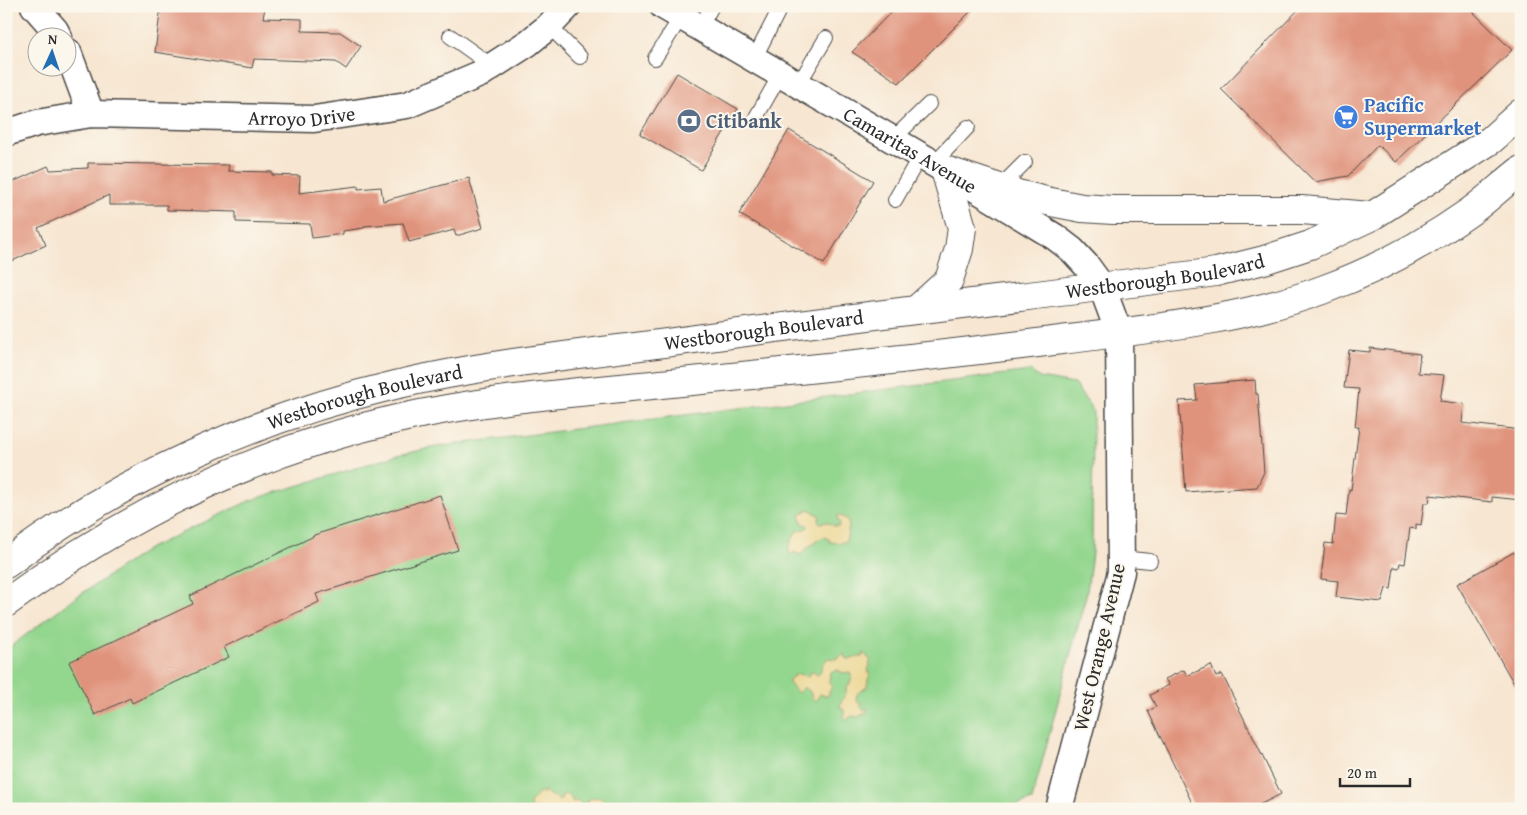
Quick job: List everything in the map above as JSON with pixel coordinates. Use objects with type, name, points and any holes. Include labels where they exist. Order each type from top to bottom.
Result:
[{"type":"main road","name":"Westborough Boulevard","points":[[6,564],[72,519],[180,460],[232,436],[341,399],[396,385],[492,367],[801,324],[1216,272],[1264,260],[1310,245],[1372,216],[1491,140],[1521,113]]},
{"type":"main road","points":[[932,163],[999,188],[1082,208],[1113,210],[1302,210],[1372,216]]},
{"type":"main road","points":[[916,310],[949,280],[959,249],[962,228],[932,163]]},
{"type":"main road","name":"Westborough Boulevard","points":[[6,603],[91,546],[137,518],[190,491],[297,447],[348,431],[400,418],[514,399],[941,356],[1227,317],[1276,306],[1371,270],[1410,249],[1472,210],[1521,170]]},
{"type":"street","points":[[34,6],[51,28]]},
{"type":"street","name":"Arroyo Drive","points":[[6,133],[37,123],[91,114],[314,119],[408,105],[480,74],[528,43],[549,26],[568,6]]},
{"type":"street","name":"Camaritas Avenue","points":[[689,14],[754,59],[1055,237],[1072,250],[1102,287],[1119,333]]},
{"type":"street","points":[[78,78],[91,114]]},
{"type":"street","name":"West Orange Avenue","points":[[1059,809],[1122,572],[1119,333]]},
{"type":"lane","points":[[754,59],[780,8]]},
{"type":"lane","points":[[656,58],[689,14]]},
{"type":"lane","points":[[549,26],[580,57]]},
{"type":"lane","points":[[450,36],[492,66]]},
{"type":"lane","points":[[755,119],[826,38]]},
{"type":"lane","points":[[892,140],[929,104]]},
{"type":"lane","points":[[895,200],[968,128]]},
{"type":"lane","points":[[999,188],[1025,162]]},
{"type":"lane","points":[[1121,558],[1150,560]]},
{"type":"green space","points":[[1030,371],[1040,378],[1074,384],[1093,410],[1092,552],[1087,592],[1032,800],[1008,809],[6,809],[6,650],[69,602],[150,548],[251,500],[398,455],[441,446]]},
{"type":"sand","points":[[809,509],[820,516],[818,521],[820,523],[827,522],[834,526],[839,526],[838,515],[847,519],[849,526],[846,541],[840,543],[830,542],[825,537],[816,540],[801,555],[794,552],[791,555],[789,554],[789,547],[796,531],[808,527],[802,523],[800,515]]},
{"type":"sand","points":[[864,653],[871,661],[868,670],[870,676],[867,687],[858,693],[856,697],[858,703],[861,702],[861,707],[864,710],[867,708],[868,711],[859,717],[852,716],[846,720],[844,710],[840,707],[846,693],[846,687],[850,684],[850,672],[843,673],[838,670],[830,673],[829,682],[832,687],[829,695],[820,694],[816,701],[813,700],[808,689],[803,688],[798,693],[789,683],[789,680],[796,675],[809,677],[810,673],[814,672],[817,675],[828,658],[836,659],[845,654],[849,660],[862,657]]},
{"type":"sand","points":[[545,790],[549,795],[558,800],[561,800],[562,795],[567,794],[571,797],[572,801],[579,801],[584,808],[587,807],[588,800],[601,797],[609,809],[531,809],[530,803],[539,793],[544,793]]},
{"type":"building","points":[[161,6],[253,6],[265,8],[263,18],[302,19],[302,31],[340,32],[361,46],[346,69],[336,62],[254,59],[252,68],[155,52]]},
{"type":"building","points":[[897,6],[976,6],[899,83],[852,52]]},
{"type":"building","name":"Pacific Supermarket","points":[[1302,6],[1467,6],[1512,50],[1396,162],[1378,145],[1348,176],[1315,182],[1221,89]]},
{"type":"building","name":"Citibank","points":[[677,73],[738,109],[701,170],[640,134]]},
{"type":"building","points":[[789,130],[873,181],[824,264],[739,214]]},
{"type":"building","points":[[88,163],[229,165],[228,171],[272,172],[272,175],[300,176],[299,193],[358,186],[358,189],[381,187],[383,201],[469,178],[483,228],[456,236],[454,230],[409,242],[403,223],[364,226],[364,228],[343,231],[343,234],[312,238],[310,224],[236,222],[236,212],[167,210],[167,205],[109,205],[109,195],[38,228],[46,245],[6,264],[6,185],[48,166],[50,170],[88,168]]},
{"type":"building","points":[[1370,348],[1420,354],[1418,373],[1444,375],[1440,401],[1464,404],[1462,423],[1521,430],[1521,500],[1492,497],[1492,502],[1430,495],[1429,503],[1424,503],[1421,525],[1416,524],[1416,529],[1410,528],[1405,564],[1400,563],[1399,568],[1394,567],[1391,589],[1386,588],[1382,602],[1336,597],[1338,581],[1321,579],[1325,543],[1333,544],[1336,515],[1346,516],[1359,427],[1355,427],[1359,389],[1344,388],[1349,350],[1370,352]]},
{"type":"building","points":[[1255,380],[1256,394],[1258,394],[1264,472],[1257,487],[1186,492],[1179,401],[1197,400],[1195,385]]},
{"type":"building","points":[[440,495],[458,550],[316,594],[319,602],[224,647],[229,657],[132,703],[130,698],[95,715],[69,662],[193,604],[190,596],[314,535]]},
{"type":"building","points":[[1514,552],[1521,564],[1521,696],[1457,584]]},
{"type":"building","points":[[1211,665],[1216,677],[1222,674],[1281,794],[1251,809],[1195,809],[1148,711],[1156,707],[1150,695],[1169,685],[1165,679],[1184,670],[1187,676]]},
{"type":"place","name":"Pacific Supermarket","points":[[1346,117]]},
{"type":"place","name":"Citibank","points":[[689,121]]}]
